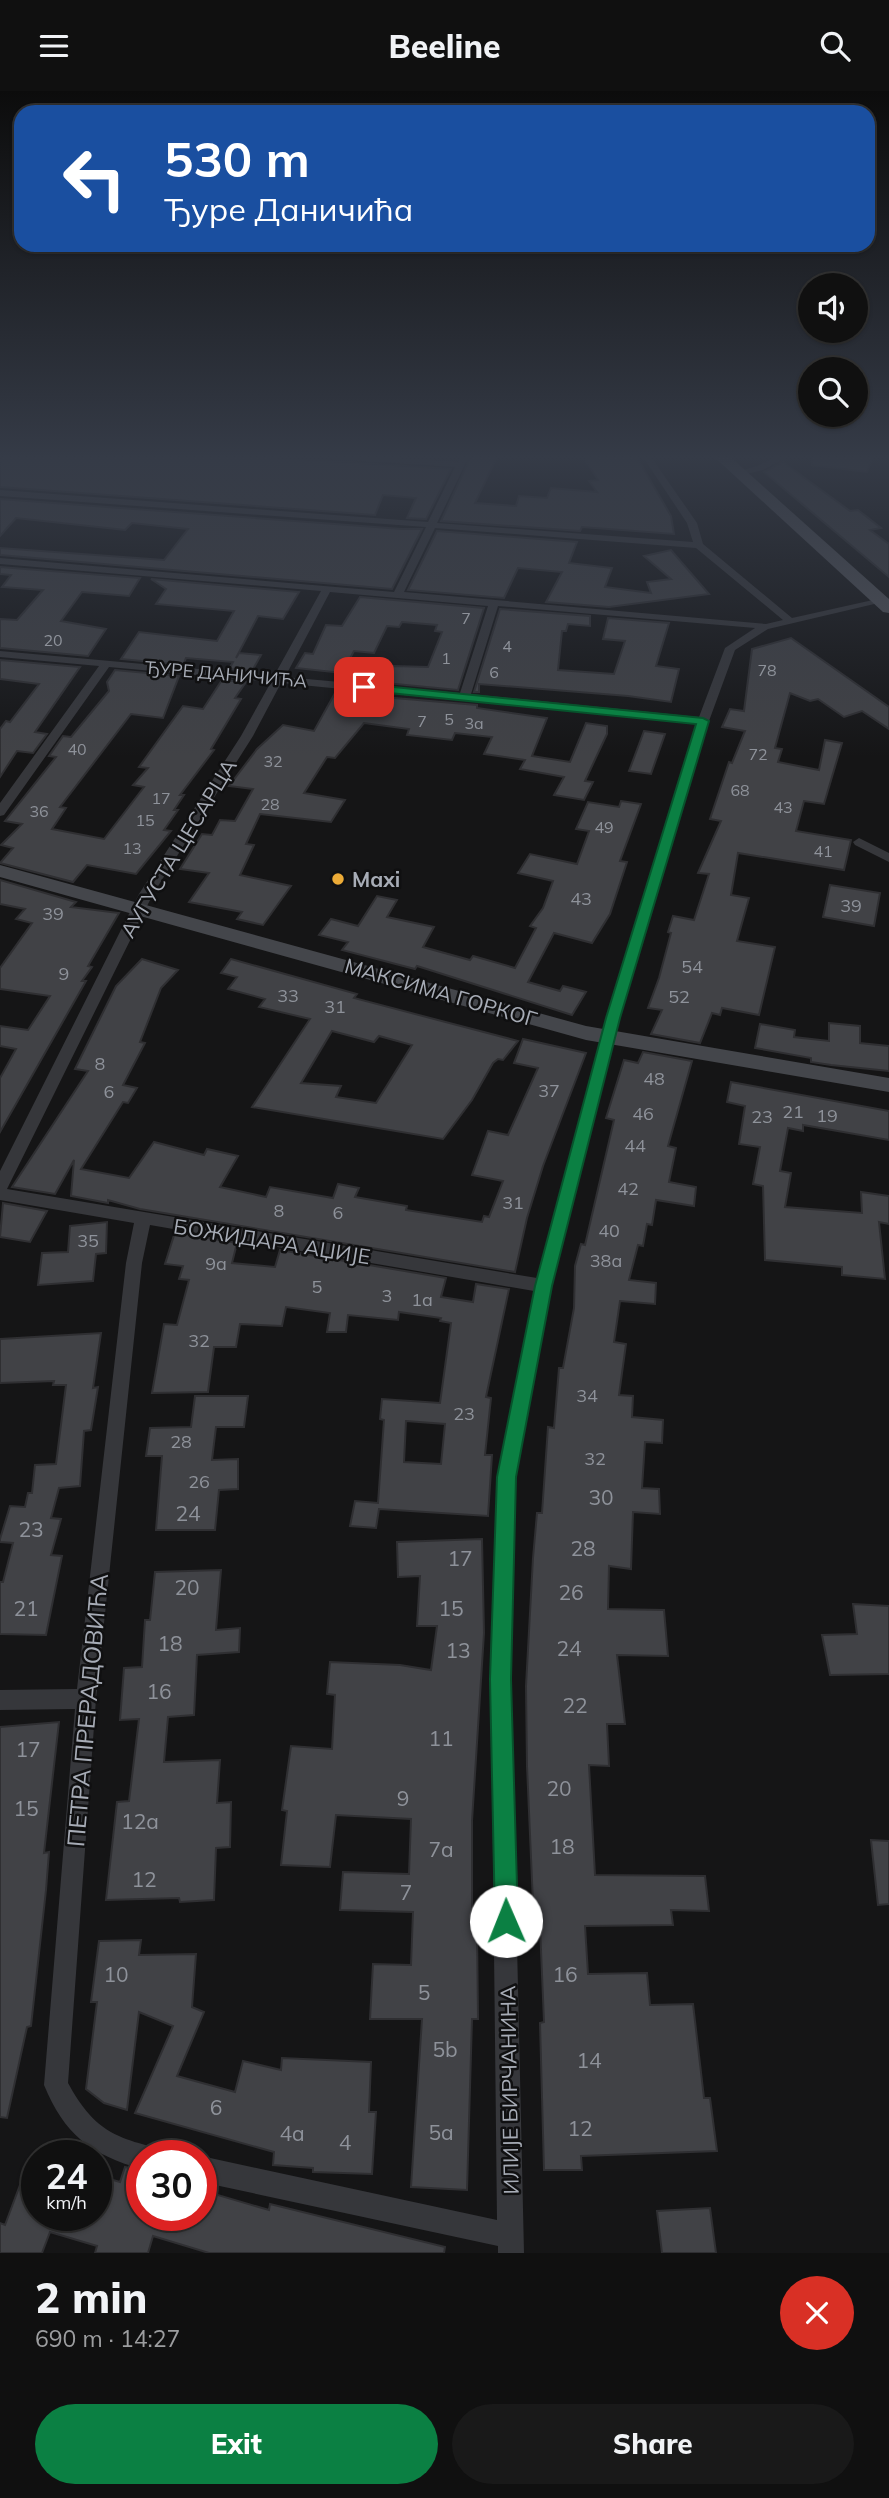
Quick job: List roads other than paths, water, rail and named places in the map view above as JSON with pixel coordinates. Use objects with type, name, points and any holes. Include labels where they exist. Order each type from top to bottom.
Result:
[{"type":"main road","points":[[829,555],[885,605]]},
{"type":"street","points":[[398,594],[417,555]]},
{"type":"street","points":[[711,555],[790,621]]},
{"type":"street","points":[[0,561],[765,627]]},
{"type":"street","name":"АУГУСТА ЦЕСАРЦА","points":[[0,1187],[138,907],[247,736],[276,678],[327,589]]},
{"type":"street","points":[[464,698],[494,603]]},
{"type":"street","name":"ИЛИЈЕ БИРЧАНИНА","points":[[510,2245],[510,2096],[501,1679],[506,1477],[544,1286],[608,1038],[703,721],[730,648],[765,627],[885,605]]},
{"type":"street","name":"ЂУРЕ ДАНИЧИЋА","points":[[0,654],[276,678],[703,721]]},
{"type":"street","points":[[0,812],[107,663]]},
{"type":"street","points":[[859,842],[889,858]]},
{"type":"street","name":"МАКСИМА ГОРКОГ","points":[[0,871],[608,1038],[889,1085]]},
{"type":"street","name":"БОЖИДАРА АЏИЈЕ","points":[[0,1194],[544,1286]]},
{"type":"street","name":"ПЕТРА ПРЕРАДОВИЋА","points":[[126,2150],[92,2137],[71,2116],[56,2085],[86,1699],[134,1263],[143,1219]]},
{"type":"street","points":[[0,1700],[86,1699]]},
{"type":"street","points":[[217,2173],[510,2245]]},
{"type":"place","name":"Maxi","points":[[338,879]]}]
